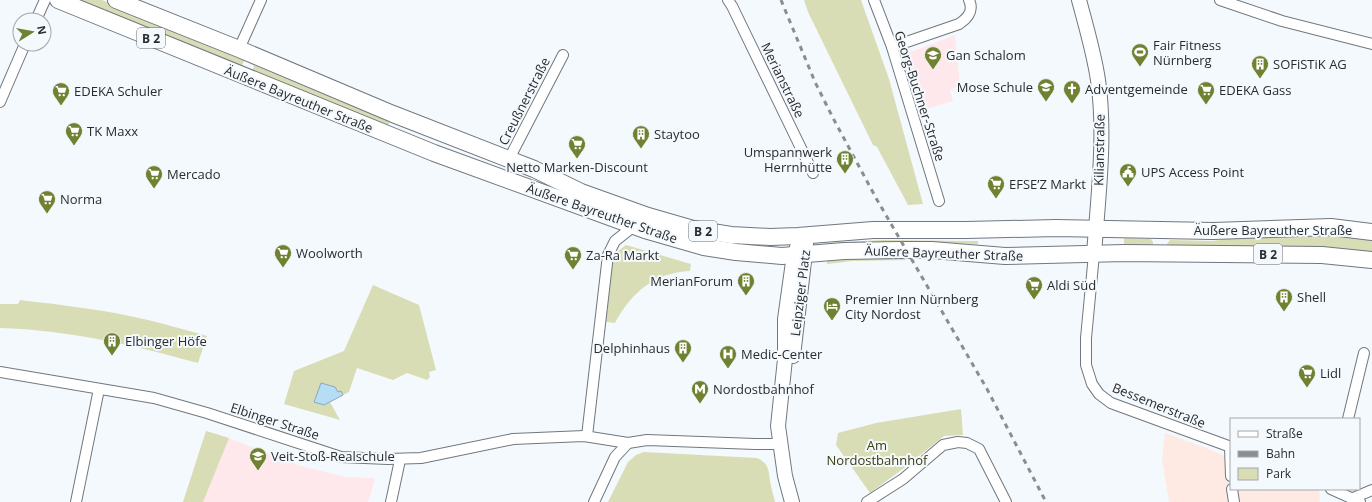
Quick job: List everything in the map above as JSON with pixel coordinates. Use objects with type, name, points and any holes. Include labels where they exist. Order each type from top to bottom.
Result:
[{"type":"main road","name":"Äußere Bayreuther Straße","points":[[58,0],[434,154],[674,240],[704,247],[752,254],[799,255],[844,251],[932,250],[1005,256],[1164,253],[1322,255],[1372,260]]},
{"type":"main road","name":"Äußere Bayreuther Straße","points":[[116,0],[239,49],[389,113],[543,173],[581,192],[681,226],[715,233],[774,237],[873,230],[1096,228],[1220,231],[1331,228],[1372,232]]},
{"type":"main road","points":[[1164,253],[1161,248],[1160,238],[1165,230]]},
{"type":"street","points":[[39,12],[44,0]]},
{"type":"street","points":[[239,49],[261,0]]},
{"type":"street","name":"Merianstraße","points":[[728,0],[813,173]]},
{"type":"street","name":"Georg-Buchner-Straße","points":[[874,0],[892,47],[940,201]]},
{"type":"street","points":[[892,47],[964,21],[971,8],[969,0]]},
{"type":"street","name":"Kilianstraße","points":[[1078,0],[1094,57],[1100,92],[1100,152],[1094,254]]},
{"type":"street","points":[[1220,0],[1282,21],[1372,44]]},
{"type":"street","points":[[0,102],[22,52]]},
{"type":"street","name":"Creußnerstraße","points":[[509,159],[563,55]]},
{"type":"street","points":[[634,226],[615,241],[608,255],[587,436],[628,443],[647,440],[781,444]]},
{"type":"street","name":"Leipziger Platz","points":[[792,502],[778,426],[785,359],[785,319],[799,255],[798,245],[807,235]]},
{"type":"street","name":"Bessemerstraße","points":[[1094,254],[1086,351],[1088,374],[1092,384],[1099,394],[1111,403],[1230,447]]},
{"type":"street","points":[[1348,418],[1364,353]]},
{"type":"street","name":"Elbinger Straße","points":[[0,372],[154,398],[188,406],[341,457],[400,460],[421,458],[513,439],[587,436]]},
{"type":"street","points":[[76,502],[99,389]]},
{"type":"street","points":[[867,502],[903,479],[943,445],[958,442],[968,443],[979,448],[1006,502]]},
{"type":"street","points":[[594,502],[615,457],[628,443]]},
{"type":"street","points":[[391,502],[400,460]]},
{"type":"street","points":[[1232,490],[1234,502]]},
{"type":"street","points":[[1333,490],[1357,500],[1372,490]]},
{"type":"shaded area","name":"Gan Schalom","points":[[955,35],[960,85],[950,90],[953,101],[920,111],[903,55]]},
{"type":"shaded area","name":"Veit-Stoß-Realschule","points":[[206,431],[229,438],[301,466],[346,477],[372,478],[375,480],[368,502],[183,502]]},
{"type":"shaded area","points":[[1165,433],[1209,449],[1230,459],[1230,490],[1316,490],[1319,491],[1320,502],[1169,502],[1162,460]]},
{"type":"green space","points":[[73,0],[102,0],[245,58],[241,69]]},
{"type":"green space","points":[[804,0],[861,0],[889,79],[923,204],[908,205],[877,147],[873,145],[808,12]]},
{"type":"green space","points":[[256,62],[390,121],[388,126],[251,73]]},
{"type":"green space","points":[[1319,233],[1372,237],[1372,256],[1167,246],[1170,240],[1213,241],[1256,235]]},
{"type":"green space","points":[[1124,238],[1151,239],[1153,242],[1153,248],[1124,249]]},
{"type":"green space","points":[[882,240],[978,241],[978,244],[937,243],[828,248],[828,243]]},
{"type":"green space","points":[[626,245],[691,264],[690,271],[665,276],[645,286],[629,302],[615,323],[606,322],[613,255]]},
{"type":"green space","points":[[903,255],[906,260],[853,261],[827,264],[827,257]]},
{"type":"green space","points":[[373,285],[419,305],[436,370],[429,372],[430,377],[427,380],[407,373],[393,380],[357,368],[349,392],[343,395],[341,391],[324,405],[330,402],[340,420],[284,404],[294,371],[344,351]]},
{"type":"green space","points":[[20,300],[116,313],[207,336],[198,363],[149,350],[75,335],[25,329],[0,328],[0,304],[18,304]]},
{"type":"green space","name":"Am Nordostbahnhof","points":[[961,409],[963,435],[944,436],[870,493],[836,445],[838,433],[876,423]]},
{"type":"green space","points":[[206,431],[229,438],[203,502],[183,502]]},
{"type":"green space","points":[[644,452],[757,458],[767,466],[775,502],[608,502],[628,462],[636,455]]},
{"type":"water","points":[[321,383],[335,387],[338,392],[341,391],[343,395],[324,405],[314,402]]},
{"type":"railway","points":[[781,0],[815,82],[833,118],[876,198],[987,389],[1046,502]]},
{"type":"place","name":"Fair Fitness Nürnberg","points":[[1140,67]]},
{"type":"place","name":"Gan Schalom","points":[[933,70]]},
{"type":"place","name":"SOFiSTiK AG","points":[[1260,79]]},
{"type":"place","name":"Mose Schule","points":[[1046,102]]},
{"type":"place","name":"Adventgemeinde","points":[[1072,104]]},
{"type":"place","name":"EDEKA Gass","points":[[1206,105]]},
{"type":"place","name":"EDEKA Schuler","points":[[61,106]]},
{"type":"place","name":"TK Maxx","points":[[74,146]]},
{"type":"place","name":"Staytoo","points":[[641,149]]},
{"type":"place","name":"Netto Marken-Discount","points":[[577,159]]},
{"type":"place","name":"Umspannwerk Herrnhütte","points":[[845,174]]},
{"type":"place","name":"UPS Access Point","points":[[1128,187]]},
{"type":"place","name":"Mercado","points":[[154,189]]},
{"type":"place","name":"EFSE’Z Markt","points":[[996,199]]},
{"type":"place","name":"Norma","points":[[47,214]]},
{"type":"place","name":"Woolworth","points":[[283,268]]},
{"type":"place","name":"Za-Ra Markt","points":[[573,270]]},
{"type":"place","name":"MerianForum","points":[[746,296]]},
{"type":"place","name":"Aldi Süd","points":[[1034,300]]},
{"type":"place","name":"Shell","points":[[1284,312]]},
{"type":"place","name":"Premier Inn Nürnberg City Nordost","points":[[832,321]]},
{"type":"place","name":"Elbinger Höfe","points":[[112,356]]},
{"type":"place","name":"Delphinhaus","points":[[683,363]]},
{"type":"place","name":"Medic-Center","points":[[728,369]]},
{"type":"place","name":"Lidl","points":[[1307,388]]},
{"type":"place","name":"Nordostbahnhof","points":[[700,404]]},
{"type":"place","name":"Veit-Stoß-Realschule","points":[[258,471]]}]
